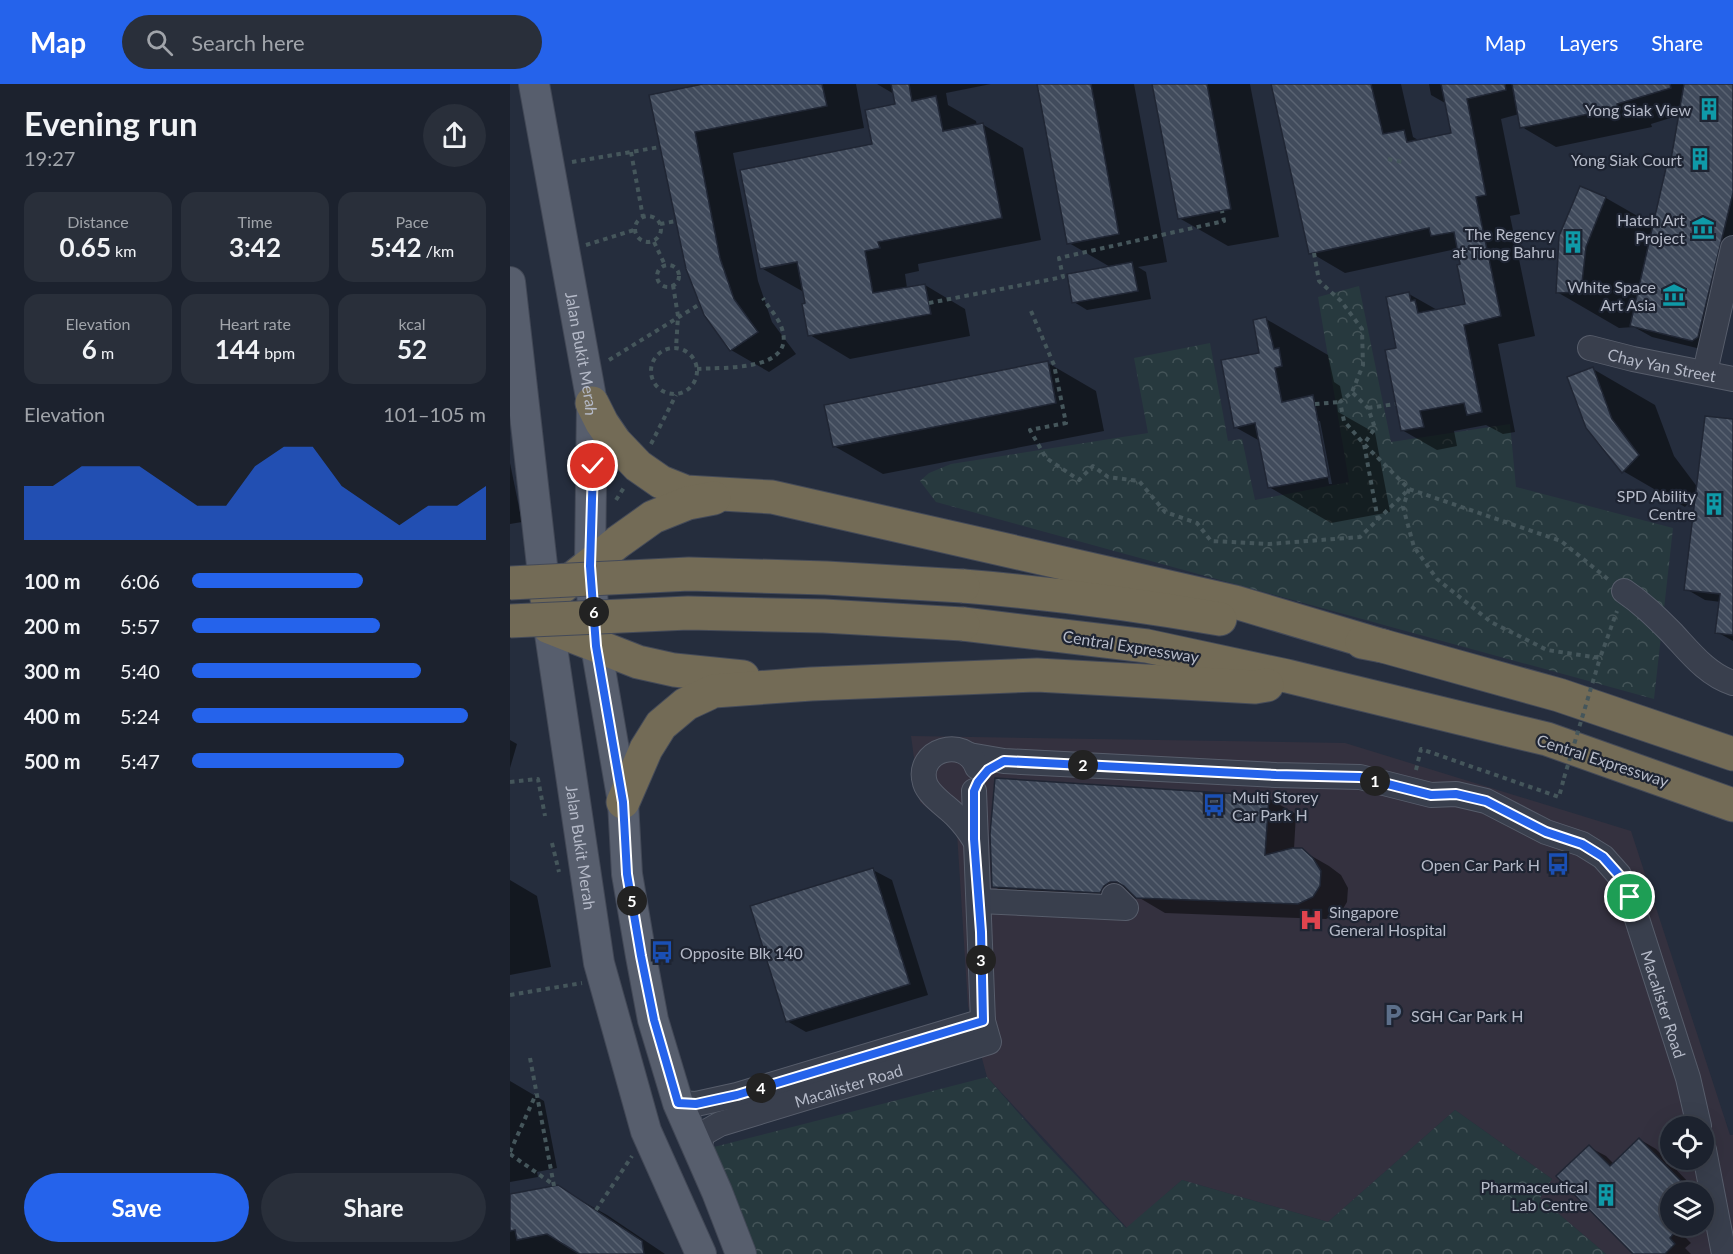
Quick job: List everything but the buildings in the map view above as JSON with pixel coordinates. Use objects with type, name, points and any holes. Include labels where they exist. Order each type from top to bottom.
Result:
[{"type":"highway","points":[[589,389],[602,423],[615,442],[638,466],[661,482],[687,492],[772,497],[1235,602],[1559,695],[1733,754]]},
{"type":"highway","points":[[731,495],[688,503],[652,517],[590,566],[548,613],[596,646],[638,662],[674,670],[811,684]]},
{"type":"highway","points":[[510,583],[689,574],[826,578],[963,586],[1040,592],[1138,605],[1383,645]]},
{"type":"highway","name":"Central Expressway","points":[[510,621],[688,613],[824,616],[963,624],[1147,646],[1287,676],[1547,739],[1733,805]]},
{"type":"highway","points":[[623,802],[646,749],[661,725],[686,704],[714,691],[811,684],[1038,675],[1255,687],[1267,685],[1287,676]]},
{"type":"main road","name":"Jalan Bukit Merah","points":[[534,84],[589,389],[590,566],[596,646],[623,802],[627,874],[641,956],[654,1020],[678,1103],[741,1254]]},
{"type":"main road","name":"Jalan Bukit Merah","points":[[510,282],[548,613],[599,963],[646,1131],[700,1254]]},
{"type":"street","points":[[1705,372],[1733,248]]},
{"type":"street","name":"Chay Yan Street","points":[[1590,348],[1733,379]]},
{"type":"street","points":[[1624,591],[1640,602],[1711,672],[1733,683]]},
{"type":"street","name":"Macalister Road","points":[[974,839],[959,819],[929,791],[925,783],[926,764],[932,756],[942,750],[952,748],[969,755],[1004,761],[1360,777],[1431,795],[1456,794],[1486,801],[1546,832],[1582,844],[1603,857],[1619,875],[1630,897],[1688,1078],[1697,1116]]},
{"type":"street","points":[[969,755],[975,762],[978,772],[974,839],[986,1031]]},
{"type":"street","points":[[941,801],[959,802],[967,798],[988,770],[1004,761]]},
{"type":"street","points":[[979,901],[1126,908],[1114,897]]},
{"type":"street","name":"Macalister Road","points":[[678,1103],[696,1104],[737,1095],[986,1031]]},
{"type":"street","name":"Macalister Road","points":[[697,1149],[704,1133],[720,1124],[986,1031]]},
{"type":"street","points":[[1708,1170],[1724,1254]]},
{"type":"path","points":[[549,166],[660,147]]},
{"type":"path","points":[[631,152],[643,217]]},
{"type":"path","points":[[1388,159],[1402,162]]},
{"type":"path","points":[[929,303],[1063,277],[1059,258],[1224,221],[1222,211]]},
{"type":"path","points":[[650,216],[660,224],[659,237],[654,242],[641,241],[636,236],[635,224],[643,217],[650,216]]},
{"type":"path","points":[[660,224],[676,221]]},
{"type":"path","points":[[564,251],[634,230]]},
{"type":"path","points":[[654,242],[665,265]]},
{"type":"path","points":[[1314,253],[1319,281],[1341,301],[1362,329],[1363,365],[1353,394],[1340,402],[1315,404]]},
{"type":"path","points":[[665,265],[677,268],[678,281],[673,285],[667,287],[658,280],[657,273],[665,265]]},
{"type":"path","points":[[673,285],[678,316],[676,348]]},
{"type":"path","points":[[697,369],[752,366],[768,361],[782,348],[783,337],[780,325],[762,298]]},
{"type":"path","points":[[589,389],[678,316],[700,304]]},
{"type":"path","points":[[1030,311],[1054,364],[1066,423],[1030,430],[1046,458],[1079,480],[1094,466],[1108,477],[1139,481],[1165,512],[1197,523],[1211,541],[1269,544],[1360,537],[1409,489]]},
{"type":"path","points":[[676,348],[686,351],[694,359],[697,369],[692,386],[676,395],[666,394],[658,389],[652,381],[650,371],[652,361],[658,354],[666,349],[676,348]]},
{"type":"path","points":[[1353,394],[1368,408],[1375,428],[1364,444],[1377,520]]},
{"type":"path","points":[[1340,402],[1344,421],[1409,489],[1561,541],[1624,591],[1600,658],[1564,778]]},
{"type":"path","points":[[1368,408],[1395,404]]},
{"type":"path","points":[[1409,489],[1403,507],[1413,547],[1437,579],[1491,622],[1547,650],[1600,658]]},
{"type":"path","points":[[510,782],[538,779],[545,816]]},
{"type":"path","points":[[510,995],[582,982]]},
{"type":"path","points":[[530,1058],[537,1093],[554,1186],[510,1153],[537,1093]]},
{"type":"path","points":[[596,1210],[635,1150]]},
{"type":"shaded area","name":"Singapore General Hospital","points":[[911,736],[1345,743],[1631,831],[1730,1135],[1733,1135],[1733,1254],[1606,1254],[1540,1198],[1552,1179],[1455,1110],[1328,1222],[1182,1180],[1127,1228],[987,1077],[968,1006],[957,833],[920,802]]},
{"type":"green space","points":[[1359,286],[1391,442],[1510,424],[1516,487],[1673,528],[1654,699],[936,502],[920,481],[929,473],[951,464],[1148,433],[1134,358],[1210,343],[1228,441],[1242,439],[1255,500],[1349,482],[1318,297]]},
{"type":"green space","points":[[987,1077],[1043,1141],[1126,1228],[1182,1180],[1328,1222],[1455,1110],[1552,1179],[1540,1198],[1606,1254],[755,1254],[710,1148]]},
{"type":"place","name":"Yong Siak View","points":[[1709,109]]},
{"type":"place","name":"Yong Siak Court","points":[[1700,159]]},
{"type":"place","name":"Hatch Art Project","points":[[1703,228]]},
{"type":"place","name":"The Regency at Tiong Bahru","points":[[1573,242]]},
{"type":"place","name":"White Space Art Asia","points":[[1674,295]]},
{"type":"place","name":"SPD Ability Centre","points":[[1714,504]]},
{"type":"place","name":"Multi Storey Car Park H","points":[[1214,805]]},
{"type":"place","name":"Open Car Park H","points":[[1558,864]]},
{"type":"place","name":"Singapore General Hospital","points":[[1311,920]]},
{"type":"place","name":"Opposite Blk 140","points":[[662,952]]},
{"type":"place","name":"SGH Car Park H","points":[[1393,1015]]},
{"type":"place","name":"Pharmaceutical Lab Centre","points":[[1606,1195]]},
{"type":"route","points":[[593,466],[590,566],[596,646],[623,802],[627,874],[641,956],[654,1020],[678,1103],[696,1104],[737,1095],[983,1021],[981,932],[974,839],[974,791],[988,770],[1004,761],[1360,777],[1431,795],[1456,794],[1486,801],[1546,832],[1582,844],[1603,857],[1619,875],[1630,897]]}]
